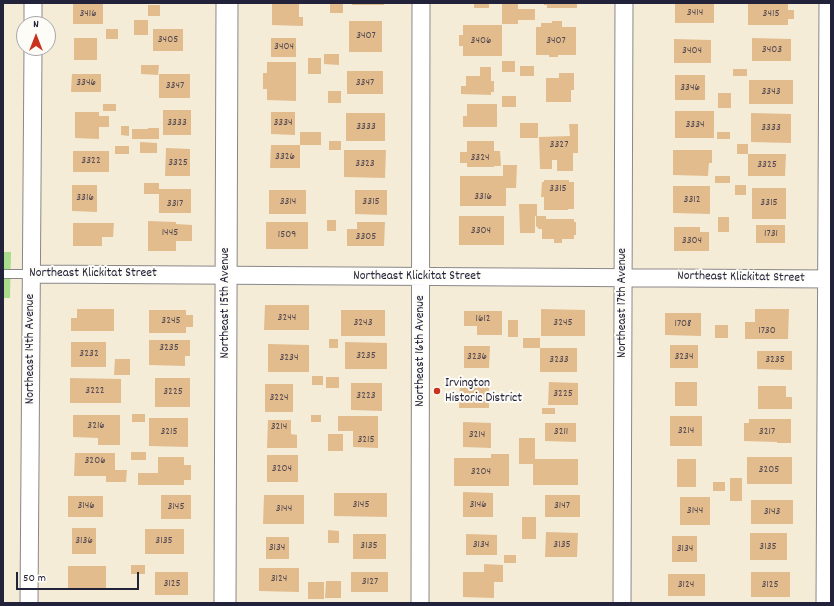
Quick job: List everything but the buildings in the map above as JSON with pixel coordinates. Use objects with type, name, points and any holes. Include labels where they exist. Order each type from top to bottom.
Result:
[{"type":"street","points":[[33,3],[33,16]]},
{"type":"street","name":"Northeast 15th Avenue","points":[[225,603],[228,3]]},
{"type":"street","name":"Northeast 16th Avenue","points":[[420,603],[422,3]]},
{"type":"street","name":"Northeast 17th Avenue","points":[[622,603],[624,3]]},
{"type":"street","points":[[825,603],[829,279],[828,3]]},
{"type":"street","name":"Northeast 14th Avenue","points":[[30,603],[33,56]]},
{"type":"street","name":"Northeast Klickitat Street","points":[[31,274],[829,279]]},
{"type":"lane","name":"Northeast Klickitat Street","points":[[3,274],[31,274]]},
{"type":"green space","points":[[3,252],[11,252],[10,298],[3,298]]},
{"type":"place","name":"Irvington Historic District","points":[[437,391]]}]
